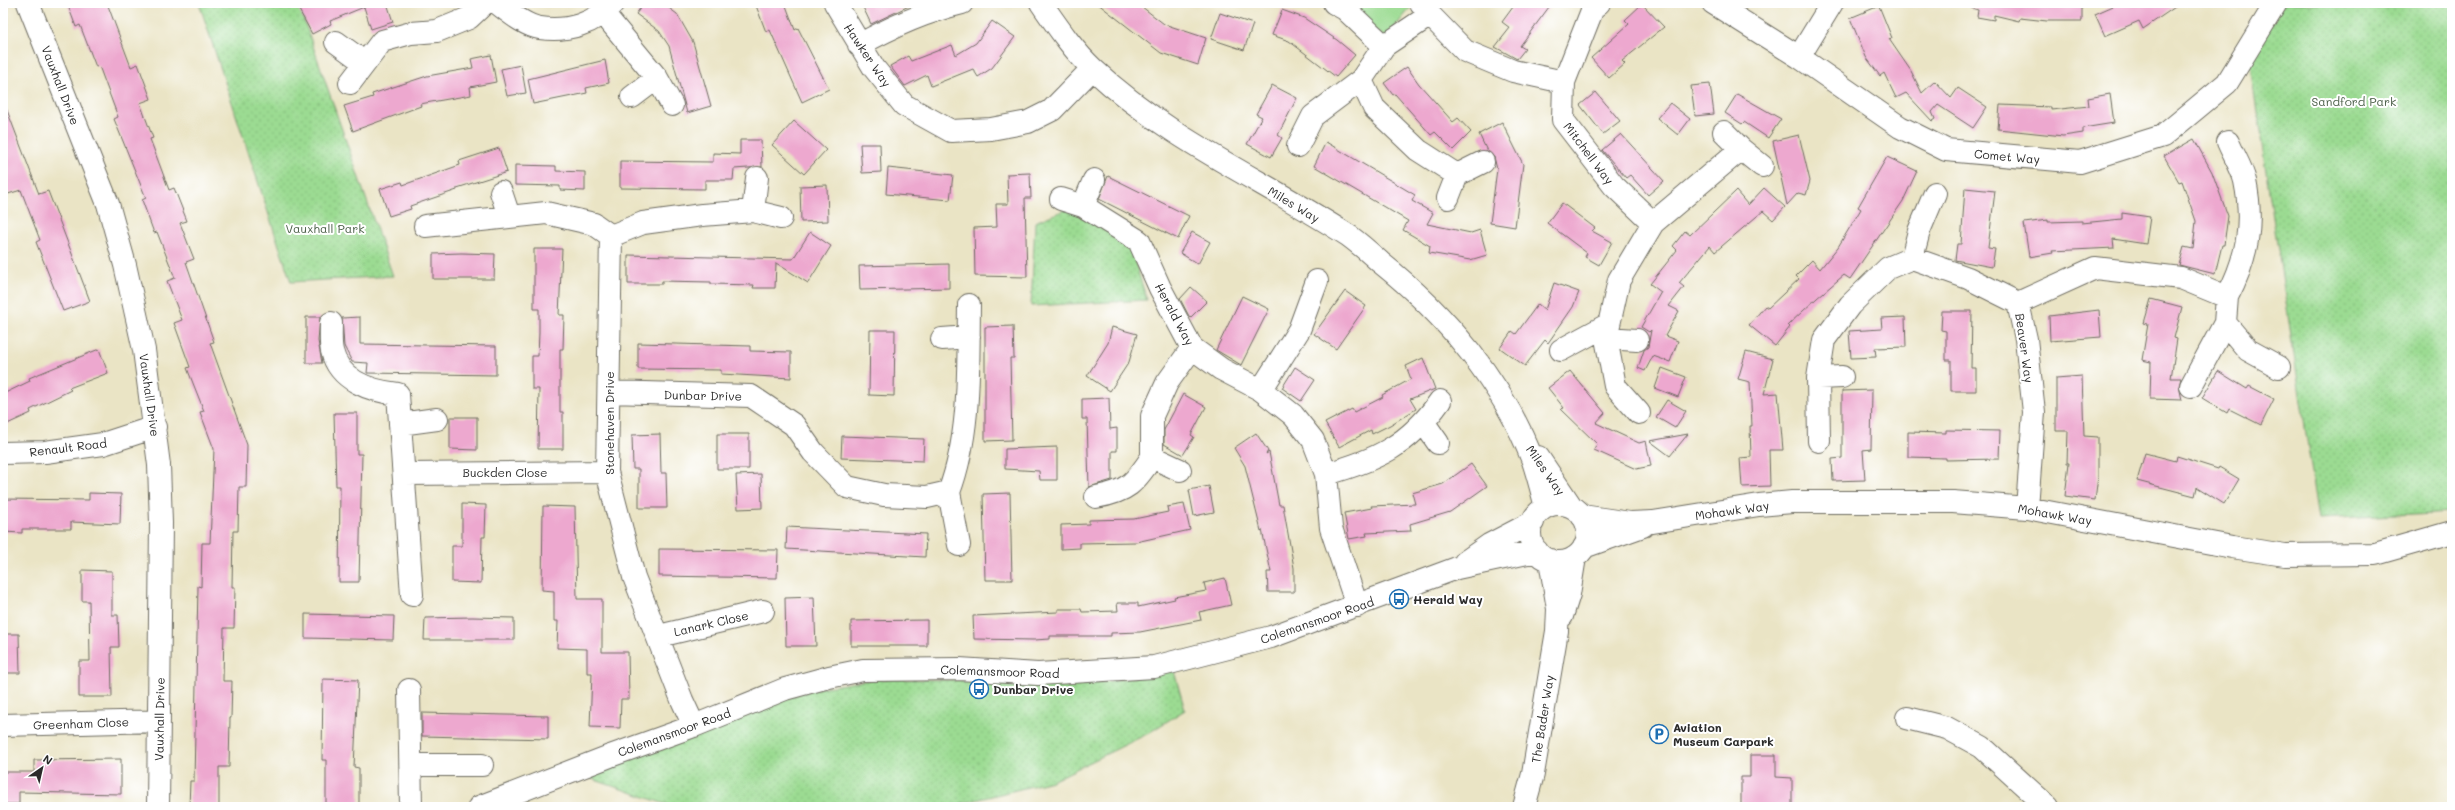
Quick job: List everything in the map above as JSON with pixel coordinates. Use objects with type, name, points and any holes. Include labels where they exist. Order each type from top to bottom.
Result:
[{"type":"street","name":"Vauxhall Drive","points":[[28,3],[108,204],[125,265],[144,350],[159,465],[161,523],[158,807]]},
{"type":"street","points":[[350,83],[382,41],[411,33],[437,31],[469,18],[485,3]]},
{"type":"street","points":[[497,3],[512,15],[539,28],[572,29],[608,8],[657,78],[672,105]]},
{"type":"street","name":"Hawker Way","points":[[835,3],[874,68],[904,105],[951,131],[991,129],[1028,122],[1052,110],[1092,69]]},
{"type":"street","name":"Miles Way","points":[[1041,3],[1060,31],[1092,69],[1134,104],[1176,134],[1350,237],[1415,290],[1481,365],[1520,433],[1576,511]]},
{"type":"street","points":[[1334,3],[1345,9],[1384,46]]},
{"type":"street","name":"Mitchell Way","points":[[1600,3],[1593,8],[1564,82],[1563,120],[1614,186],[1653,223]]},
{"type":"street","name":"Comet Way","points":[[1713,3],[1799,57],[1900,127],[1946,150],[2080,162],[2163,136],[2227,83],[2276,3]]},
{"type":"street","points":[[1799,57],[1832,3]]},
{"type":"street","points":[[859,45],[897,23],[935,9],[966,7]]},
{"type":"street","points":[[1298,146],[1313,116],[1361,80],[1384,46],[1425,9],[1465,51],[1513,71],[1564,82]]},
{"type":"street","points":[[336,42],[365,63]]},
{"type":"street","points":[[632,97],[657,78]]},
{"type":"street","points":[[1361,80],[1374,108],[1418,150],[1457,175]]},
{"type":"street","points":[[1724,132],[1762,166]]},
{"type":"street","points":[[2192,386],[2225,323],[2227,297],[2240,272],[2250,227],[2245,180],[2228,142]]},
{"type":"street","points":[[1639,413],[1615,386],[1607,331],[1619,280],[1653,223],[1741,148]]},
{"type":"street","points":[[1448,198],[1457,175],[1484,162]]},
{"type":"street","points":[[754,211],[757,178]]},
{"type":"street","points":[[1083,206],[1094,180]]},
{"type":"street","points":[[501,192],[509,216]]},
{"type":"street","points":[[1819,441],[1818,378],[1824,340],[1850,305],[1888,268],[1912,258],[1919,231],[1935,193]]},
{"type":"street","name":"Herald Way","points":[[1061,199],[1083,206],[1139,241],[1160,288],[1192,348],[1222,369],[1261,390],[1293,415],[1313,440],[1326,474],[1331,528],[1357,606]]},
{"type":"street","points":[[425,226],[546,213],[594,224],[611,236],[643,223],[702,215],[754,211],[781,218]]},
{"type":"street","name":"Stonehaven Drive","points":[[611,236],[607,472],[634,577],[659,636],[682,700],[694,726]]},
{"type":"street","name":"Beaver Way","points":[[1912,258],[1968,278],[2018,303],[2026,339],[2034,412],[2027,508]]},
{"type":"street","points":[[2018,303],[2095,268],[2181,278],[2227,297]]},
{"type":"street","points":[[1261,390],[1299,330],[1317,281]]},
{"type":"street","points":[[959,545],[949,492],[959,466],[965,418],[969,305]]},
{"type":"street","points":[[331,323],[332,352],[346,376],[374,391],[398,394],[412,595]]},
{"type":"street","points":[[2225,323],[2248,350],[2279,367]]},
{"type":"street","points":[[1560,350],[1607,331],[1637,340]]},
{"type":"street","points":[[942,339],[969,337]]},
{"type":"street","points":[[1096,497],[1115,494],[1135,482],[1152,457],[1152,416],[1167,383],[1192,348]]},
{"type":"street","points":[[1818,378],[1842,377]]},
{"type":"street","name":"Dunbar Drive","points":[[609,392],[751,396],[794,425],[813,452],[847,487],[884,495],[927,497],[949,492]]},
{"type":"street","points":[[1326,474],[1352,467],[1389,451],[1424,423],[1440,401]]},
{"type":"street","points":[[400,424],[437,419]]},
{"type":"street","points":[[1424,423],[1438,443]]},
{"type":"street","name":"Renault Road","points":[[3,453],[45,452],[103,444],[155,427]]},
{"type":"street","name":"Miles Way","points":[[1520,433],[1532,461],[1539,515]]},
{"type":"street","points":[[1152,457],[1180,470]]},
{"type":"street","name":"Buckden Close","points":[[404,474],[607,472]]},
{"type":"street","name":"Mohawk Way","points":[[1576,511],[1630,523],[1654,522],[1759,505],[1792,502],[1953,502],[2027,508],[2232,547],[2284,555],[2375,554],[2452,532]]},
{"type":"street","points":[[1561,504],[1576,511],[1588,530],[1580,552],[1560,562],[1543,555],[1531,537],[1539,515],[1561,504]]},
{"type":"street","name":"Colemansmoor Road","points":[[1457,568],[1489,545],[1539,515]]},
{"type":"street","name":"Mohawk Way","points":[[1580,552],[1654,522]]},
{"type":"street","name":"The Bader Way","points":[[1557,631],[1580,552]]},
{"type":"street","name":"Colemansmoor Road","points":[[479,807],[610,756],[694,726],[785,689],[829,677],[863,670],[959,669],[1038,674],[1154,667],[1271,637],[1457,568],[1543,555]]},
{"type":"street","name":"The Bader Way","points":[[1524,807],[1532,774],[1557,631],[1558,609],[1543,555]]},
{"type":"street","name":"Lanark Close","points":[[659,636],[763,611]]},
{"type":"street","points":[[409,690],[412,765],[411,807]]},
{"type":"street","points":[[1907,718],[1947,728],[1982,747],[2048,807]]},
{"type":"street","name":"Greenham Close","points":[[3,725],[159,721]]},
{"type":"street","points":[[412,765],[482,765]]},
{"type":"green space","name":"Vauxhall Park","points":[[199,3],[298,3],[393,276],[291,282]]},
{"type":"green space","points":[[1334,3],[1408,3],[1412,6],[1386,38]]},
{"type":"green space","name":"Sandford Park","points":[[2285,3],[2452,3],[2452,512],[2319,519],[2249,60]]},
{"type":"green space","points":[[1067,209],[1128,240],[1147,300],[1031,306],[1035,222]]},
{"type":"green space","points":[[1174,671],[1185,710],[1147,734],[1052,781],[948,807],[674,807],[589,778],[614,764],[809,690],[874,679],[1104,682]]},
{"type":"building","points":[[67,3],[107,3],[131,67],[138,64],[151,99],[140,103],[153,138],[150,139],[169,190],[174,188],[187,221],[180,223],[194,259],[186,262],[214,342],[210,343],[247,445],[246,487],[239,487],[238,531],[233,531],[232,587],[235,587],[234,628],[224,628],[223,681],[232,681],[231,718],[229,767],[219,767],[219,807],[189,807],[190,781],[194,781],[198,586],[201,587],[202,543],[210,543],[214,449],[200,412],[204,411],[187,368],[190,367],[174,323],[182,320],[167,281],[175,278],[157,232],[154,233],[142,200],[146,198],[114,119],[118,117],[99,66],[96,67],[80,25],[76,27]]},
{"type":"building","points":[[308,3],[387,3],[393,22],[371,29],[364,7],[330,21],[331,24],[312,34],[298,8]]},
{"type":"building","points":[[644,3],[662,3],[677,14],[693,42],[711,106],[687,113],[669,46],[659,31],[636,14]]},
{"type":"building","points":[[755,3],[785,3],[795,30],[798,28],[829,89],[802,102],[770,30],[766,32]]},
{"type":"building","points":[[861,3],[915,3],[871,24]]},
{"type":"building","points":[[1097,3],[1137,3],[1164,24],[1206,38],[1198,65],[1161,53]]},
{"type":"building","points":[[1516,3],[1552,3],[1520,46],[1525,49],[1517,59],[1495,47],[1510,28],[1502,22]]},
{"type":"building","points":[[1972,3],[2082,3],[2082,21],[2047,21],[2020,18],[2019,21],[1994,15],[1994,20],[1977,17],[1978,10],[1971,8]]},
{"type":"building","points":[[2120,3],[2181,3],[2143,29],[2139,21],[2105,36],[2095,14]]},
{"type":"building","points":[[1642,4],[1664,27],[1622,61],[1625,64],[1609,78],[1591,58],[1629,24],[1625,20]]},
{"type":"building","points":[[1879,6],[1892,38],[1889,39],[1911,71],[1922,93],[1935,81],[1951,98],[1958,88],[1987,107],[1973,128],[1938,105],[1932,112],[1935,119],[1932,121],[1906,93],[1896,98],[1884,73],[1880,76],[1866,57],[1850,18]]},
{"type":"building","points":[[1282,10],[1304,18],[1337,40],[1355,55],[1336,77],[1289,41],[1272,35]]},
{"type":"building","points":[[1220,13],[1253,24],[1244,50],[1211,39]]},
{"type":"building","points":[[992,21],[1015,37],[992,68],[978,77],[973,69],[931,86],[927,75],[905,86],[890,66],[908,56],[911,61],[952,45],[956,55],[976,43]]},
{"type":"building","points":[[491,55],[496,82],[470,87],[471,95],[420,104],[421,106],[353,131],[344,106],[373,97],[372,94],[427,76],[473,68],[471,59]]},
{"type":"building","points":[[605,60],[609,83],[586,88],[587,93],[533,104],[528,79]]},
{"type":"building","points":[[521,65],[526,93],[507,96],[501,69]]},
{"type":"building","points":[[1407,67],[1419,84],[1453,122],[1458,118],[1471,132],[1453,150],[1435,132],[1431,135],[1395,94],[1393,95],[1384,83]]},
{"type":"building","points":[[1710,84],[1714,114],[1695,116],[1691,86]]},
{"type":"building","points":[[1272,85],[1297,98],[1278,135],[1282,138],[1271,157],[1247,144],[1262,117],[1256,114]]},
{"type":"building","points":[[1596,92],[1620,121],[1603,134],[1580,105]]},
{"type":"building","points":[[1737,94],[1781,119],[1768,138],[1744,122],[1742,124],[1725,113]]},
{"type":"building","points":[[2110,94],[2114,123],[2083,128],[2083,133],[2063,136],[1998,129],[2000,105],[2051,107],[2051,110],[2089,106],[2088,98]]},
{"type":"building","points":[[1670,103],[1690,119],[1678,135],[1657,118]]},
{"type":"building","points":[[5,105],[39,194],[48,191],[90,301],[63,311],[36,242],[40,240],[21,190],[8,194],[3,178],[3,106]]},
{"type":"building","points":[[794,121],[826,150],[804,174],[772,145]]},
{"type":"building","points":[[1502,122],[1523,164],[1515,227],[1490,223],[1497,169],[1494,157],[1487,151],[1479,134]]},
{"type":"building","points":[[1621,134],[1664,181],[1648,195],[1630,175],[1626,178],[1602,150]]},
{"type":"building","points":[[1799,135],[1810,181],[1806,195],[1798,193],[1787,205],[1773,141]]},
{"type":"building","points":[[2194,139],[2212,172],[2228,216],[2224,245],[2222,245],[2215,274],[2179,265],[2184,247],[2193,249],[2196,221],[2182,181],[2179,182],[2164,156]]},
{"type":"building","points":[[740,140],[761,140],[762,167],[734,169],[733,180],[705,180],[705,189],[620,188],[620,161],[713,162],[713,153],[740,154]]},
{"type":"building","points":[[1326,142],[1415,195],[1412,201],[1433,213],[1427,224],[1471,233],[1480,230],[1487,255],[1470,260],[1429,253],[1430,246],[1403,230],[1408,221],[1314,166]]},
{"type":"building","points":[[860,144],[880,144],[881,172],[862,173]]},
{"type":"building","points":[[499,148],[507,172],[457,188],[457,190],[410,206],[411,209],[389,216],[380,189],[402,182],[403,185],[460,165],[459,161]]},
{"type":"building","points":[[1887,157],[1917,171],[1903,201],[1850,279],[1844,275],[1817,298],[1788,325],[1790,327],[1775,346],[1749,325],[1765,306],[1768,308],[1799,279],[1796,276],[1812,260],[1820,269],[1838,247],[1861,209],[1858,207]]},
{"type":"building","points":[[515,165],[556,166],[556,171],[585,172],[585,191],[560,190],[560,186],[515,185]]},
{"type":"building","points":[[888,168],[953,175],[950,200],[886,194]]},
{"type":"building","points":[[1030,173],[1031,198],[1025,198],[1027,277],[975,276],[974,228],[997,227],[996,204],[1008,204],[1007,174]]},
{"type":"building","points":[[1108,176],[1189,216],[1178,239],[1099,199]]},
{"type":"building","points":[[827,185],[828,221],[801,222],[800,186]]},
{"type":"building","points":[[1764,188],[1785,207],[1773,220],[1763,211],[1715,252],[1710,246],[1679,283],[1684,287],[1669,306],[1679,311],[1665,336],[1678,341],[1670,362],[1653,356],[1645,371],[1638,368],[1644,350],[1648,347],[1651,330],[1649,332],[1641,327],[1661,292],[1650,284],[1677,250],[1673,246],[1685,231],[1690,235],[1736,191],[1748,205]]},
{"type":"building","points":[[1965,188],[1995,191],[1988,248],[1995,249],[1992,267],[1955,260],[1957,244],[1961,244]]},
{"type":"building","points":[[1562,203],[1595,228],[1592,231],[1612,242],[1599,265],[1585,257],[1587,253],[1547,223]]},
{"type":"building","points":[[2122,213],[2150,217],[2146,244],[2113,239],[2114,248],[2052,251],[2053,253],[2029,257],[2024,223],[2048,220],[2048,222],[2082,221],[2082,223],[2122,219]]},
{"type":"building","points":[[810,232],[831,246],[808,283],[776,263],[775,288],[753,288],[754,285],[711,284],[711,282],[662,281],[662,284],[628,284],[628,255],[793,259]]},
{"type":"building","points":[[1192,232],[1210,242],[1198,264],[1180,253]]},
{"type":"building","points":[[534,249],[562,249],[559,315],[564,315],[563,349],[560,349],[560,412],[563,412],[563,449],[538,449],[539,389],[532,389],[532,356],[538,356],[539,332],[539,309],[534,309]]},
{"type":"building","points":[[433,254],[495,254],[494,279],[433,279]]},
{"type":"building","points":[[949,264],[949,288],[860,290],[859,266]]},
{"type":"building","points":[[1554,283],[1579,292],[1573,307],[1548,343],[1545,340],[1525,366],[1500,348],[1512,331],[1516,334],[1538,304],[1545,310]]},
{"type":"building","points":[[1191,287],[1207,301],[1190,318],[1180,299]]},
{"type":"building","points":[[1345,291],[1366,306],[1336,349],[1314,334]]},
{"type":"building","points":[[1242,296],[1269,309],[1241,365],[1216,350]]},
{"type":"building","points":[[2151,299],[2182,307],[2174,338],[2177,339],[2171,378],[2181,378],[2179,386],[2182,400],[2150,399],[2151,362],[2142,360],[2148,324],[2144,323]]},
{"type":"building","points":[[2099,310],[2101,337],[2050,341],[2049,316]]},
{"type":"building","points":[[1942,311],[1972,311],[1971,368],[1976,368],[1976,391],[1951,391],[1951,360],[1946,360],[1946,331],[1941,330]]},
{"type":"building","points":[[306,317],[320,317],[318,341],[322,363],[306,363]]},
{"type":"building","points":[[360,317],[360,344],[496,346],[496,375],[367,373],[368,363],[352,362],[344,346],[342,318]]},
{"type":"building","points":[[1905,317],[1906,347],[1875,348],[1876,357],[1851,358],[1849,331],[1882,329],[1881,318]]},
{"type":"building","points":[[1013,326],[1014,358],[1010,358],[1012,440],[985,441],[985,327]]},
{"type":"building","points":[[1112,327],[1137,334],[1129,362],[1110,391],[1087,376],[1108,343]]},
{"type":"building","points":[[870,330],[895,330],[894,396],[869,395]]},
{"type":"building","points":[[638,343],[750,346],[750,351],[791,352],[791,378],[721,374],[721,370],[638,369]]},
{"type":"building","points":[[99,349],[108,373],[69,388],[71,390],[30,410],[31,413],[3,426],[3,394],[30,381],[29,378]]},
{"type":"building","points":[[1746,352],[1773,359],[1764,394],[1778,393],[1783,450],[1769,450],[1770,486],[1742,487],[1740,458],[1751,457],[1750,426],[1752,426],[1750,382],[1738,379]]},
{"type":"building","points":[[1423,358],[1435,389],[1410,399],[1416,409],[1390,425],[1372,434],[1371,430],[1339,447],[1325,423],[1352,409],[1354,412],[1383,397],[1382,395],[1411,379],[1406,366]]},
{"type":"building","points":[[1295,367],[1315,380],[1301,401],[1282,388]]},
{"type":"building","points":[[1662,368],[1686,377],[1678,397],[1655,388]]},
{"type":"building","points":[[1570,371],[1605,413],[1596,423],[1639,443],[1646,441],[1651,466],[1636,469],[1594,450],[1597,444],[1561,409],[1564,408],[1548,388]]},
{"type":"building","points":[[2218,371],[2247,389],[2249,386],[2274,399],[2261,425],[2229,409],[2227,413],[2202,398]]},
{"type":"building","points":[[2082,376],[2084,436],[2098,437],[2098,476],[2095,500],[2065,496],[2069,463],[2067,463],[2068,431],[2056,431],[2056,378]]},
{"type":"building","points":[[1872,390],[1871,449],[1863,450],[1865,480],[1833,481],[1832,459],[1842,458],[1842,391]]},
{"type":"building","points":[[1183,394],[1206,407],[1191,435],[1194,437],[1183,455],[1164,444],[1164,430]]},
{"type":"building","points":[[1109,398],[1110,429],[1117,428],[1117,451],[1112,451],[1112,480],[1089,487],[1087,419],[1082,419],[1082,399]]},
{"type":"building","points":[[1667,400],[1686,411],[1675,428],[1656,417]]},
{"type":"building","points":[[334,413],[357,413],[357,454],[362,454],[359,582],[339,582],[340,486],[336,486]]},
{"type":"building","points":[[450,417],[477,417],[477,450],[450,449]]},
{"type":"building","points":[[1946,430],[2000,431],[1999,459],[1946,460],[1946,458],[1908,457],[1908,432],[1946,433]]},
{"type":"building","points":[[1256,433],[1268,451],[1266,454],[1269,452],[1279,505],[1283,505],[1294,568],[1294,592],[1268,592],[1267,572],[1271,572],[1262,530],[1261,531],[1245,466],[1234,448]]},
{"type":"building","points":[[660,434],[661,473],[666,473],[667,508],[639,508],[639,469],[633,469],[632,435]]},
{"type":"building","points":[[717,434],[749,434],[749,469],[717,469]]},
{"type":"building","points":[[1688,434],[1670,456],[1650,441]]},
{"type":"building","points":[[842,436],[924,439],[923,461],[841,458]]},
{"type":"building","points":[[1057,447],[1057,480],[1040,480],[1039,471],[1005,469],[1005,449]]},
{"type":"building","points":[[2145,453],[2176,461],[2177,456],[2218,469],[2219,467],[2239,479],[2224,504],[2197,487],[2195,496],[2137,481]]},
{"type":"building","points":[[1471,464],[1487,486],[1450,512],[1410,524],[1411,531],[1366,533],[1367,536],[1349,539],[1344,513],[1372,508],[1371,506],[1415,504],[1412,493],[1443,484]]},
{"type":"building","points":[[761,474],[762,508],[738,509],[736,475]]},
{"type":"building","points":[[1209,486],[1214,512],[1194,516],[1189,490]]},
{"type":"building","points":[[89,493],[121,494],[120,524],[71,522],[71,529],[22,529],[22,533],[3,532],[3,499],[89,500]]},
{"type":"building","points":[[1010,493],[1012,580],[985,580],[983,494]]},
{"type":"building","points":[[462,504],[486,505],[485,537],[482,537],[481,583],[452,582],[452,546],[462,546]]},
{"type":"building","points":[[1184,504],[1190,530],[1136,542],[1080,543],[1080,548],[1061,549],[1061,525],[1089,524],[1089,520],[1134,519],[1168,512],[1167,507]]},
{"type":"building","points":[[543,506],[575,507],[577,599],[602,599],[602,652],[628,652],[629,699],[621,699],[620,728],[590,727],[592,673],[587,673],[587,649],[557,648],[558,621],[554,621],[554,591],[542,590]]},
{"type":"building","points":[[787,527],[926,534],[925,557],[786,549]]},
{"type":"building","points":[[659,549],[778,550],[777,578],[659,576]]},
{"type":"building","points":[[82,570],[112,571],[112,615],[118,615],[119,647],[111,647],[112,697],[79,697],[79,661],[90,661],[89,601],[82,601]]},
{"type":"building","points":[[1225,578],[1231,605],[1199,612],[1201,620],[1140,632],[1111,633],[1111,636],[1050,636],[1050,639],[1034,640],[974,639],[973,616],[1058,612],[1058,609],[1081,609],[1082,612],[1118,611],[1117,603],[1138,603],[1138,607],[1175,599],[1174,597],[1206,591],[1204,583]]},
{"type":"building","points":[[814,597],[816,646],[786,646],[785,598]]},
{"type":"building","points":[[305,614],[394,616],[393,640],[305,638]]},
{"type":"building","points":[[425,618],[514,618],[514,640],[424,640]]},
{"type":"building","points":[[927,620],[927,646],[851,646],[851,621]]},
{"type":"building","points":[[3,634],[19,634],[20,673],[3,673]]},
{"type":"building","points":[[323,679],[358,680],[354,767],[359,768],[359,807],[326,807],[326,760],[322,760]]},
{"type":"building","points":[[422,713],[548,716],[548,739],[422,736]]},
{"type":"building","points":[[1750,755],[1776,755],[1776,777],[1792,778],[1792,807],[1741,807],[1741,777],[1750,777]]},
{"type":"building","points":[[121,759],[121,794],[19,792],[19,804],[3,804],[3,772],[34,772],[34,760]]},
{"type":"place","name":"Herald Way","points":[[1399,599]]},
{"type":"place","name":"Dunbar Drive","points":[[979,689]]},
{"type":"place","name":"Aviation Museum Carpark","points":[[1659,734]]}]
